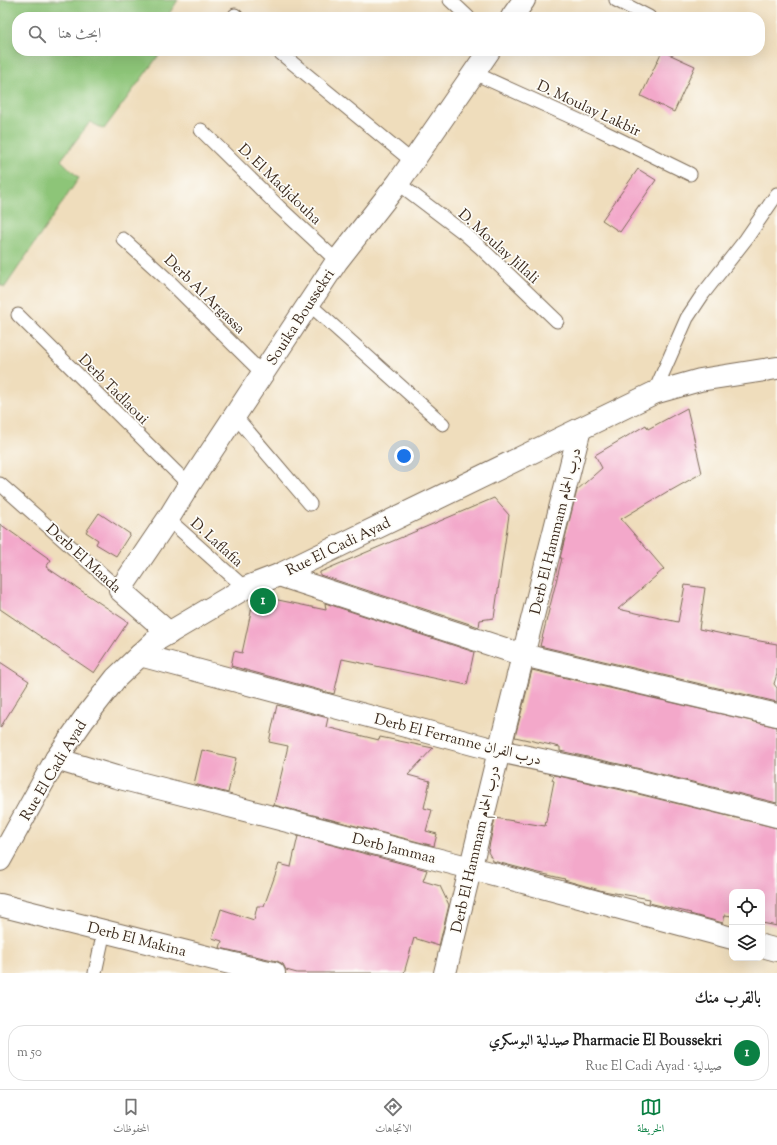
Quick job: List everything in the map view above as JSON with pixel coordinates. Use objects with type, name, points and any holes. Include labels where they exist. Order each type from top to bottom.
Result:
[{"type":"street","points":[[516,12],[524,0]]},
{"type":"street","name":"Souika Boussekri","points":[[120,590],[168,520],[188,485],[263,374],[337,260],[398,183],[486,56]]},
{"type":"street","name":"Rue El Cadi Ayad","points":[[0,860],[56,759],[84,719],[116,678],[155,642],[168,633],[245,588],[279,575],[654,393],[700,380],[777,368]]},
{"type":"street","name":"Derb El Hammam درب الحمام","points":[[445,973],[580,429]]},
{"type":"street","points":[[279,575],[523,655],[777,715]]},
{"type":"street","name":"Derb El Maada","points":[[120,590],[168,633]]},
{"type":"street","name":"Derb El Ferranne درب الفران","points":[[140,655],[499,751],[625,778],[777,816]]},
{"type":"street","name":"Derb Jammaa","points":[[56,759],[116,777],[471,868],[729,937]]},
{"type":"street","name":"Derb El Makina","points":[[0,905],[104,931],[245,970],[274,973]]},
{"type":"street","points":[[765,947],[777,950]]},
{"type":"lane","points":[[450,0],[463,12]]},
{"type":"lane","points":[[616,0],[639,12]]},
{"type":"lane","points":[[284,56],[412,162]]},
{"type":"lane","name":"D. Moulay Lakbir","points":[[474,73],[600,130],[690,174]]},
{"type":"lane","name":"D. El Madjdouha","points":[[202,130],[279,207],[337,260]]},
{"type":"lane","name":"D. Moulay Jillali","points":[[398,183],[464,233],[557,321]]},
{"type":"lane","points":[[654,393],[687,318],[703,294],[746,239],[777,194]]},
{"type":"lane","name":"Derb Al Argassa","points":[[124,239],[167,279],[263,374]]},
{"type":"lane","points":[[309,304],[443,424]]},
{"type":"lane","name":"Derb Tadlaoui","points":[[18,315],[188,485]]},
{"type":"lane","points":[[234,416],[310,504]]},
{"type":"lane","name":"Derb El Maada","points":[[0,484],[120,590]]},
{"type":"lane","name":"D. Laflafia","points":[[168,520],[245,588]]},
{"type":"lane","points":[[95,973],[104,931]]},
{"type":"green space","points":[[0,0],[178,0],[170,12],[12,12],[12,56],[158,56],[104,129],[90,122],[61,160],[79,178],[5,287],[0,285]]},
{"type":"building","points":[[660,56],[673,56],[695,66],[674,112],[641,96]]},
{"type":"building","points":[[638,169],[656,180],[620,232],[602,220]]},
{"type":"building","points":[[687,408],[702,473],[621,519],[664,569],[618,609],[678,622],[685,585],[705,588],[699,629],[777,644],[777,674],[774,684],[777,688],[777,702],[540,646],[577,490],[602,468],[595,455],[646,425],[648,429]]},
{"type":"building","points":[[494,498],[509,515],[494,618],[480,620],[479,627],[320,575],[320,572]]},
{"type":"building","points":[[99,513],[130,534],[116,556],[96,544],[98,540],[86,532]]},
{"type":"building","points":[[0,524],[51,560],[46,567],[128,622],[94,673],[0,609]]},
{"type":"building","points":[[259,596],[326,610],[325,603],[474,652],[467,685],[342,659],[334,694],[231,666],[234,651],[242,653],[254,598]]},
{"type":"building","points":[[0,662],[29,681],[0,728]]},
{"type":"building","points":[[532,670],[777,727],[777,803],[628,766],[560,751],[560,747],[515,737]]},
{"type":"building","points":[[277,705],[328,718],[326,727],[379,740],[380,737],[433,748],[408,775],[430,781],[424,808],[432,810],[426,831],[437,834],[434,846],[274,805],[288,746],[269,742]]},
{"type":"building","points":[[202,750],[236,758],[228,793],[194,784]]},
{"type":"building","points":[[554,775],[777,828],[777,926],[765,924],[765,889],[729,889],[729,916],[725,915],[723,923],[690,914],[691,913],[649,903],[650,899],[603,891],[564,880],[565,879],[493,861],[488,852],[495,818],[545,826],[554,781],[552,780]]},
{"type":"building","points":[[298,836],[427,870],[423,881],[440,886],[449,905],[439,946],[414,938],[404,973],[297,973],[286,970],[283,964],[277,961],[220,948],[222,941],[212,938],[221,909],[254,920],[257,906],[264,906],[279,864],[291,867]]},
{"type":"place","name":"Pharmacie El Boussekri صيدلية البوسكري","points":[[263,601]]}]
